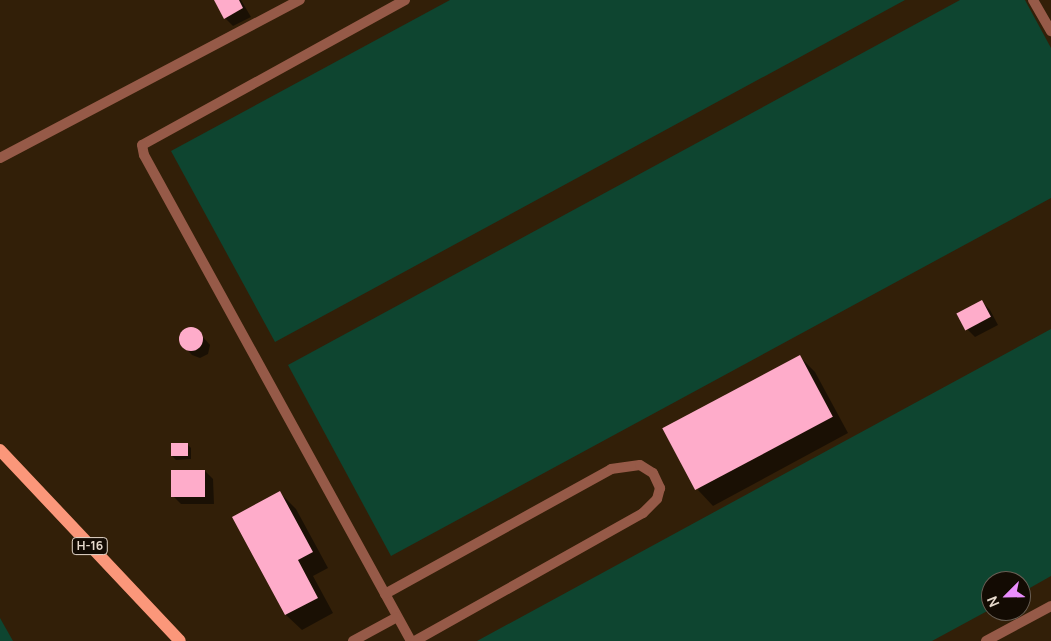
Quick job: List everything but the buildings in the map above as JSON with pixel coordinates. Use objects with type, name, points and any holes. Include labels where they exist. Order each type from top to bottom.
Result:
[{"type":"main road","name":"Н-16","points":[[0,450],[180,641]]},
{"type":"lane","points":[[0,158],[300,0]]},
{"type":"lane","points":[[405,0],[142,145],[144,155],[411,641]]},
{"type":"lane","points":[[1033,0],[1048,18],[1051,31]]},
{"type":"lane","points":[[386,594],[611,469],[640,464],[652,473],[660,488],[657,499],[643,513],[415,641]]},
{"type":"lane","points":[[986,641],[1051,606]]},
{"type":"lane","points":[[353,641],[397,617]]},
{"type":"green space","points":[[450,0],[905,0],[275,342],[171,151]]},
{"type":"green space","points":[[960,0],[1025,0],[1051,48],[1051,198],[391,556],[288,365]]},
{"type":"green space","points":[[1051,329],[1051,576],[1031,587],[1031,571],[981,571],[981,614],[932,641],[477,641]]},
{"type":"green space","points":[[0,618],[13,641],[0,641]]}]
